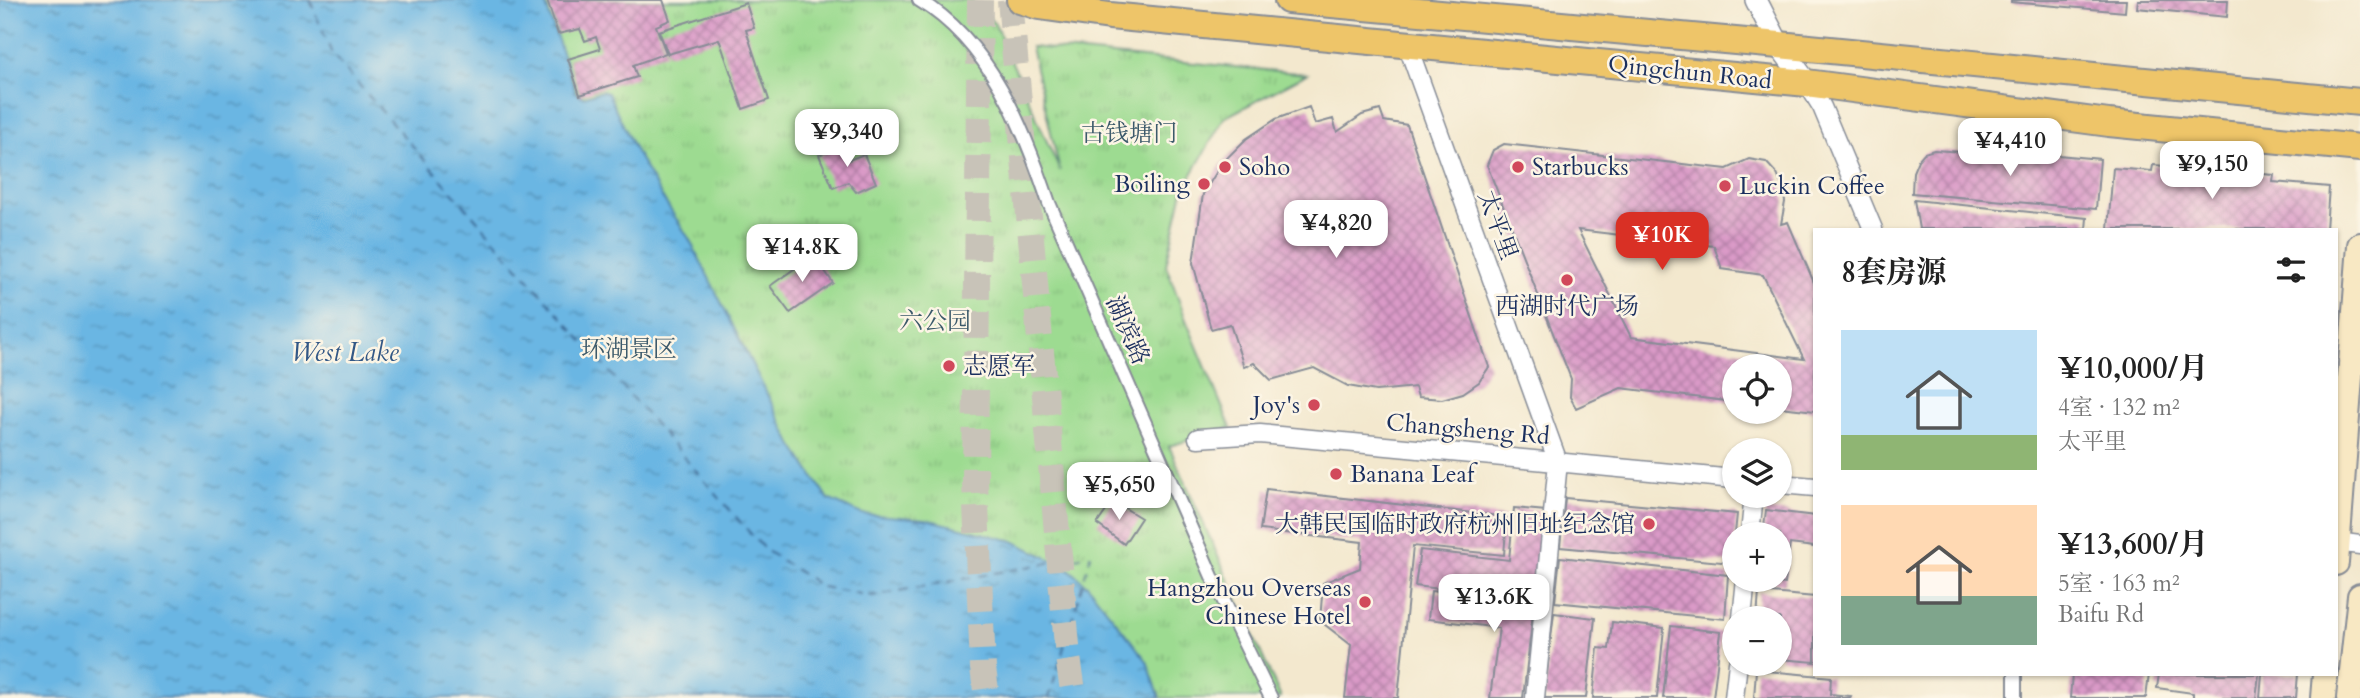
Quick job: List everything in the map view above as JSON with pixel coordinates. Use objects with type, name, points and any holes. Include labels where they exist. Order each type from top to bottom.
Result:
[{"type":"main road","name":"Qingchun Road","points":[[1020,0],[1039,6],[1110,16],[1807,83],[2109,123],[2360,148]]},
{"type":"main road","name":"Qingchun Road","points":[[1288,0],[1384,4],[2360,102]]},
{"type":"main road","points":[[2343,548],[2360,245]]},
{"type":"main road","points":[[2349,698],[2360,596]]},
{"type":"main road","points":[[2323,698],[2325,676]]},
{"type":"street","name":"湖滨路","points":[[919,0],[941,13],[994,73],[1038,169],[1049,203],[1214,581],[1271,698]]},
{"type":"street","points":[[1756,0],[1779,45],[1822,107],[1873,228]]},
{"type":"street","name":"太平里","points":[[1407,44],[1558,462]]},
{"type":"street","name":"Changsheng Rd","points":[[1198,438],[1260,434],[1722,478]]},
{"type":"street","points":[[1535,698],[1558,462]]},
{"type":"street","points":[[1792,485],[1813,487]]},
{"type":"street","points":[[1734,698],[1737,676]]},
{"type":"street","points":[[2015,676],[2015,698]]},
{"type":"green space","name":"West Lake","points":[[0,0],[970,0],[995,24],[1060,171],[1031,47],[1307,74],[1224,118],[1183,190],[1166,265],[1231,428],[1169,446],[1281,698],[0,698]]},
{"type":"water","name":"West Lake","points":[[0,0],[544,0],[576,93],[583,97],[602,91],[608,93],[636,152],[690,240],[792,444],[828,499],[862,514],[926,519],[1013,541],[1067,567],[1088,586],[1147,661],[1160,698],[0,698]]},
{"type":"building","points":[[547,0],[663,0],[670,20],[656,26],[666,53],[633,65],[637,77],[580,95],[568,59],[600,49],[596,37],[585,41],[580,29],[558,34]]},
{"type":"building","points":[[2011,0],[2126,0],[2125,12]]},
{"type":"building","points":[[2138,0],[2228,0],[2227,17],[2137,8]]},
{"type":"building","points":[[746,3],[754,28],[746,30],[769,100],[743,109],[719,39],[668,54],[659,31]]},
{"type":"building","points":[[1309,107],[1315,124],[1333,119],[1337,132],[1362,115],[1380,110],[1384,121],[1407,125],[1489,367],[1479,382],[1463,393],[1442,399],[1418,397],[1415,387],[1376,391],[1348,386],[1314,368],[1271,380],[1254,363],[1244,367],[1230,324],[1211,329],[1193,263],[1203,194],[1222,163],[1246,139],[1276,119]]},
{"type":"building","name":"西湖时代广场","points":[[1504,144],[1727,169],[1749,159],[1766,162],[1777,174],[1783,188],[1785,202],[1781,224],[1788,222],[1813,280],[1813,411],[1792,408],[1792,357],[1804,359],[1763,275],[1722,269],[1714,246],[1578,230],[1631,337],[1765,354],[1722,354],[1722,401],[1621,388],[1576,408],[1570,397],[1571,379],[1487,165],[1493,150]]},
{"type":"building","points":[[843,145],[849,160],[864,154],[876,183],[856,192],[848,182],[833,188],[819,155]]},
{"type":"building","points":[[1934,150],[2003,155],[2004,150],[2100,159],[2096,209],[1912,193],[1913,172],[1918,160],[1924,153]]},
{"type":"building","points":[[2153,165],[2274,175],[2273,182],[2329,187],[2326,228],[2108,228],[2113,168],[2152,171]]},
{"type":"building","points":[[1914,200],[2087,218],[2086,228],[1919,228]]},
{"type":"building","points":[[814,255],[833,283],[790,313],[770,286]]},
{"type":"building","name":"Hangzhou Overseas Chinese Hotel","points":[[1266,489],[1507,517],[1504,555],[1413,546],[1398,698],[1345,698],[1351,645],[1320,621],[1323,583],[1360,568],[1362,542],[1260,530]]},
{"type":"building","name":"大韩民国临时政府杭州旧址纪念馆","points":[[1565,498],[1737,514],[1736,522],[1722,522],[1722,562],[1560,547]]},
{"type":"building","points":[[1113,501],[1141,518],[1124,544],[1097,524]]},
{"type":"building","points":[[1514,508],[1546,511],[1536,600],[1415,586],[1420,550],[1509,560]]},
{"type":"building","points":[[1766,510],[1813,516],[1813,547],[1792,544],[1792,522],[1764,522]]},
{"type":"building","points":[[1560,557],[1722,574],[1722,592],[1727,592],[1726,606],[1722,606],[1722,619],[1555,602]]},
{"type":"building","points":[[1431,591],[1534,604],[1523,698],[1490,698],[1499,628],[1428,619]]},
{"type":"building","points":[[1759,592],[1813,597],[1813,662],[1792,660],[1792,606],[1758,606]]},
{"type":"building","points":[[1554,613],[1595,618],[1586,698],[1544,698]]},
{"type":"building","points":[[1612,622],[1664,628],[1657,698],[1593,698],[1598,648],[1609,649]]},
{"type":"building","points":[[1671,626],[1721,632],[1713,698],[1663,698]]},
{"type":"building","points":[[1792,673],[1831,677],[1830,694],[1851,696],[1754,698],[1756,676],[1792,676]]},
{"type":"building","points":[[2072,676],[2149,676],[2146,698],[2070,698]]},
{"type":"building","points":[[2159,676],[2259,676],[2256,698],[2193,698],[2193,693],[2157,688]]},
{"type":"building","points":[[2262,676],[2298,676],[2296,698],[2260,698]]},
{"type":"ferry route","points":[[310,0],[332,54],[764,549],[822,587],[872,596],[1091,555],[1049,698]]},
{"type":"tunnel","points":[[980,0],[975,482],[983,668],[987,698]]},
{"type":"tunnel","points":[[1010,0],[1068,657],[1074,698]]},
{"type":"place","name":"Soho","points":[[1225,167]]},
{"type":"place","name":"Starbucks","points":[[1518,167]]},
{"type":"place","name":"Boiling","points":[[1204,184]]},
{"type":"place","name":"Luckin Coffee","points":[[1725,186]]},
{"type":"place","name":"西湖时代广场","points":[[1567,280]]},
{"type":"place","name":"志愿军","points":[[949,366]]},
{"type":"place","name":"Joy's","points":[[1314,405]]},
{"type":"place","name":"Banana Leaf","points":[[1336,474]]},
{"type":"place","name":"大韩民国临时政府杭州旧址纪念馆","points":[[1649,524]]},
{"type":"place","name":"Hangzhou Overseas Chinese Hotel","points":[[1365,602]]},
{"type":"park label","name":"古钱塘门","points":[[1129,133]]},
{"type":"park label","name":"六公园","points":[[935,321]]},
{"type":"park label","name":"环湖景区","points":[[629,349]]}]
